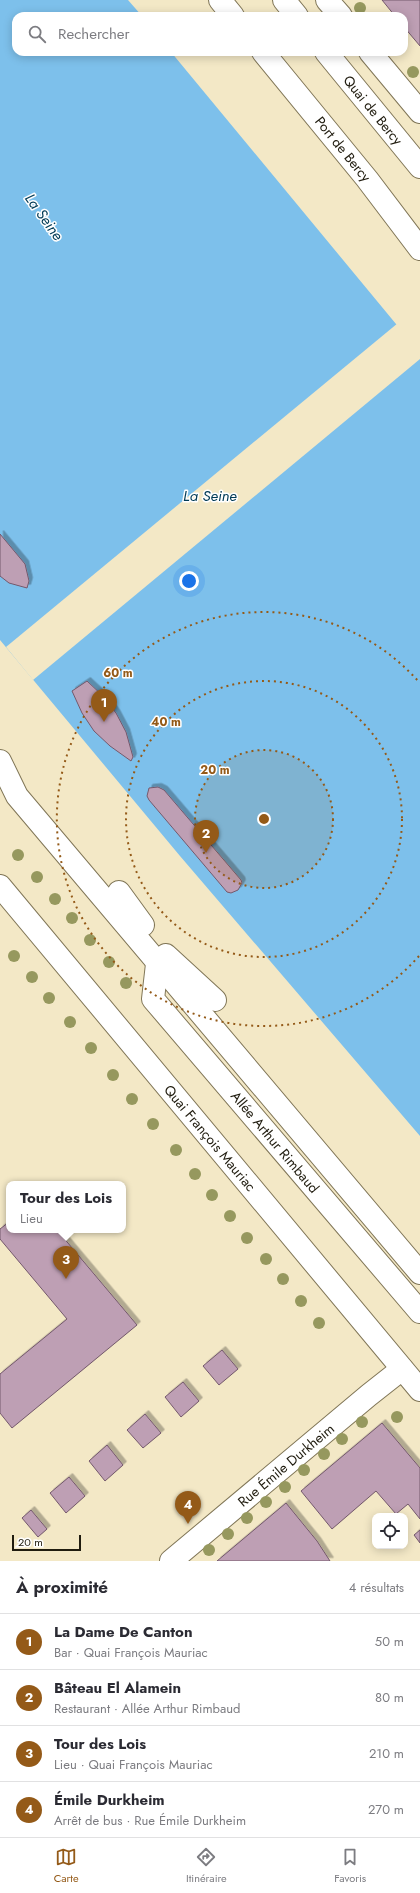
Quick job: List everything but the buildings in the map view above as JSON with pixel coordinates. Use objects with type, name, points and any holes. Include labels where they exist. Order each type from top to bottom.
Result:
[{"type":"street","points":[[220,0],[230,12]]},
{"type":"street","points":[[284,0],[294,12]]},
{"type":"street","points":[[327,0],[338,12]]},
{"type":"street","name":"Port de Bercy","points":[[266,56],[367,179],[420,248]]},
{"type":"street","name":"Quai de Bercy","points":[[329,56],[420,167]]},
{"type":"street","points":[[373,56],[420,112]]},
{"type":"street","points":[[0,761],[17,796],[162,959],[420,1273]]},
{"type":"street","name":"Quai François Mauriac","points":[[0,886],[420,1390]]},
{"type":"street","points":[[119,892],[162,959],[215,1000]]},
{"type":"street","name":"Allée Arthur Rimbaud","points":[[162,959],[153,999],[420,1312]]},
{"type":"street","name":"Rue Émile Durkheim","points":[[171,1561],[402,1370]]},
{"type":"water","name":"La Seine","points":[[0,0],[128,0],[138,12],[12,12],[12,56],[174,56],[420,353],[420,1136],[180,856],[0,640]]},
{"type":"pier","points":[[398,323],[420,349],[420,359],[33,680],[6,647]]},
{"type":"place","name":"La Dame De Canton","points":[[104,722]]},
{"type":"place","name":"Bâteau El Alamein","points":[[206,853]]},
{"type":"place","name":"Tour des Lois","points":[[66,1279]]},
{"type":"place","name":"Émile Durkheim","points":[[188,1524]]}]
